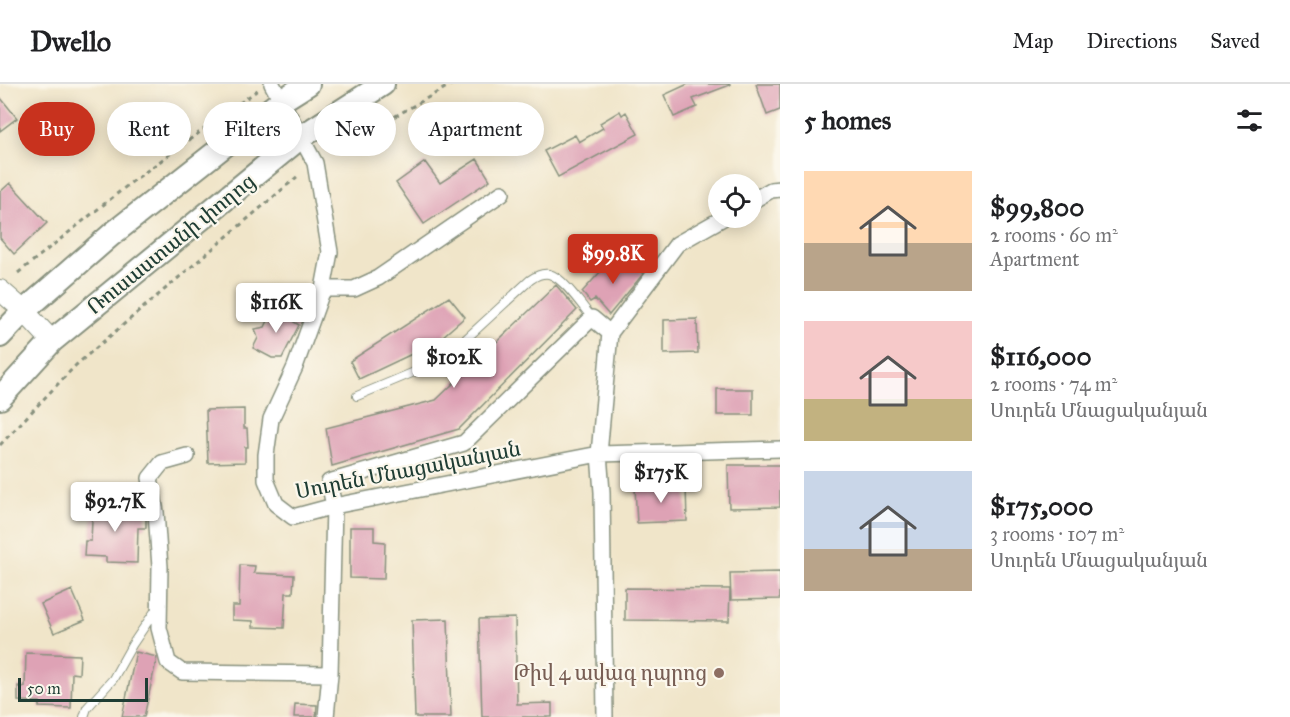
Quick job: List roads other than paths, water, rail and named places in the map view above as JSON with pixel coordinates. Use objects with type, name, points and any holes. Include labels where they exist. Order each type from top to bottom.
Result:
[{"type":"main road","name":"Ռուսաստանի փողոց","points":[[0,336],[111,235],[276,92],[308,84]]},
{"type":"main road","name":"Ռուսաստանի փողոց","points":[[302,136],[382,84]]},
{"type":"main road","name":"Ռուսաստանի փողոց","points":[[0,398],[52,341],[278,156]]},
{"type":"street","name":"Սուրեն Մնացականյան","points":[[302,139],[315,163],[330,252],[323,289],[295,367],[271,419],[266,455],[266,480],[276,504],[293,516],[599,454],[780,449]]},
{"type":"street","points":[[762,195],[771,190],[780,189]]},
{"type":"street","points":[[323,289],[354,289],[378,278],[502,193]]},
{"type":"street","points":[[604,717],[602,492],[599,454],[610,333],[677,244],[708,226]]},
{"type":"street","points":[[0,290],[52,341]]},
{"type":"street","points":[[326,717],[330,674],[334,506],[329,482],[464,443],[592,318],[610,333]]},
{"type":"street","points":[[187,456],[162,463],[150,478],[156,512],[160,567],[159,628],[168,662],[182,672],[330,674]]},
{"type":"lane","points":[[357,396],[443,360],[539,275],[550,274],[561,280],[592,318]]},
{"type":"lane","points":[[84,717],[87,708],[113,679],[159,604]]},
{"type":"place","name":"Թիվ 4 ավագ դպրոց","points":[[719,673]]}]
